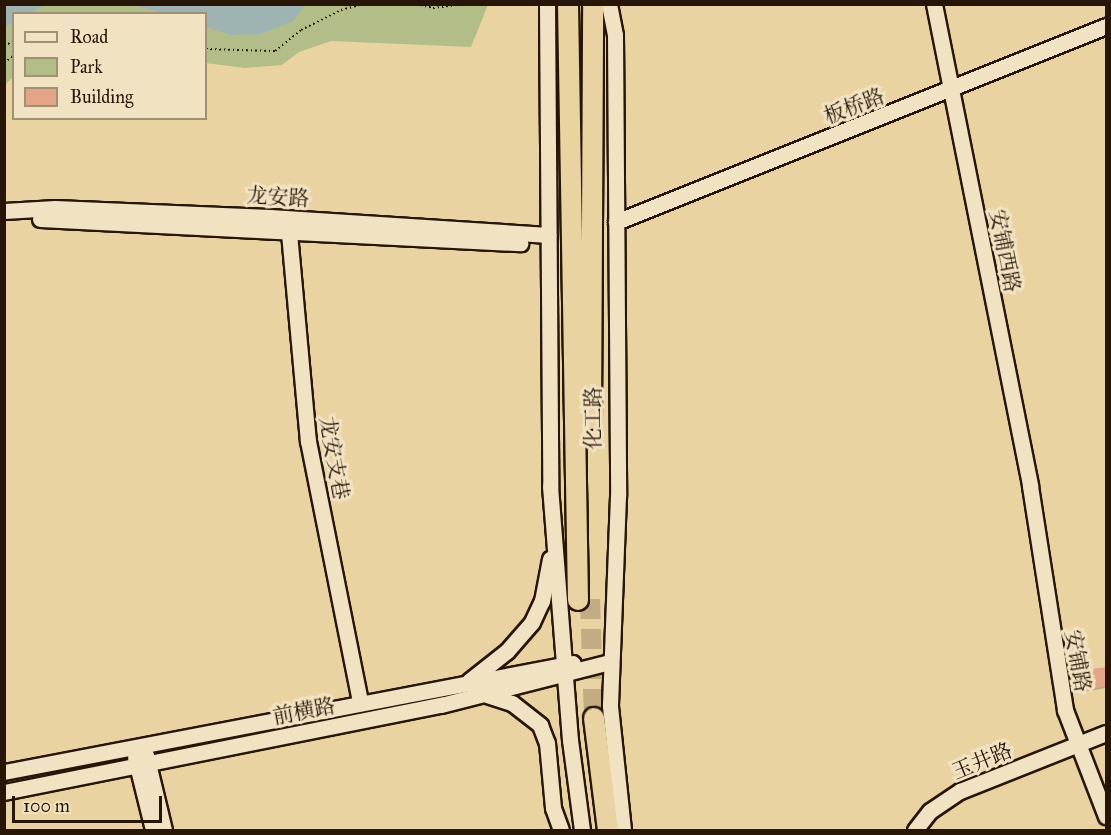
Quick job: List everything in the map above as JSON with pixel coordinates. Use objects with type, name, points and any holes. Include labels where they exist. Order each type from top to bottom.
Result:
[{"type":"highway","name":"化工路","points":[[568,4],[584,599],[592,4]]},
{"type":"highway","points":[[581,716],[595,831]]},
{"type":"highway","points":[[581,716],[608,831]]},
{"type":"main road","points":[[547,4],[548,240],[554,538],[566,670],[581,716],[582,831]]},
{"type":"main road","name":"化工路","points":[[609,4],[615,35],[618,496],[611,657],[612,744],[623,831]]},
{"type":"main road","name":"安铺西路","points":[[934,4],[1034,507]]},
{"type":"main road","name":"板桥路","points":[[616,222],[952,90],[1107,26]]},
{"type":"main road","name":"龙安路","points":[[4,212],[55,208],[548,240]]},
{"type":"main road","name":"龙安路","points":[[4,220],[288,224]]},
{"type":"main road","name":"龙安支巷","points":[[288,224],[308,441],[360,702]]},
{"type":"main road","name":"安铺路","points":[[1034,507],[1055,658],[1076,745],[1107,816]]},
{"type":"main road","points":[[468,682],[507,651],[532,622],[544,594],[554,538]]},
{"type":"main road","name":"前横路","points":[[4,792],[487,695],[611,657]]},
{"type":"main road","name":"前横路","points":[[4,772],[138,744],[468,682],[566,670]]},
{"type":"main road","points":[[487,695],[512,703],[540,725],[547,743],[553,785],[553,808],[561,831]]},
{"type":"main road","points":[[553,785],[581,716]]},
{"type":"main road","name":"玉井路","points":[[915,831],[930,811],[951,796],[1107,734]]},
{"type":"main road","points":[[138,744],[164,831]]},
{"type":"main road","points":[[143,765],[153,831]]},
{"type":"path","points":[[207,49],[275,51],[301,30],[341,10],[363,4]]},
{"type":"path","points":[[416,4],[433,8],[465,4]]},
{"type":"green space","points":[[5,5],[488,5],[471,47],[331,41],[299,52],[282,65],[245,68],[207,63],[207,12],[12,12],[12,78],[5,85]]},
{"type":"water","points":[[5,4],[46,4],[31,12],[12,12],[12,23],[5,27]]},
{"type":"water","points":[[134,5],[305,5],[293,21],[261,34],[231,35],[207,27],[207,12],[159,12]]},
{"type":"building","points":[[1107,667],[1107,686],[1087,690],[1084,670]]},
{"type":"tunnel","points":[[590,599],[594,718]]}]
